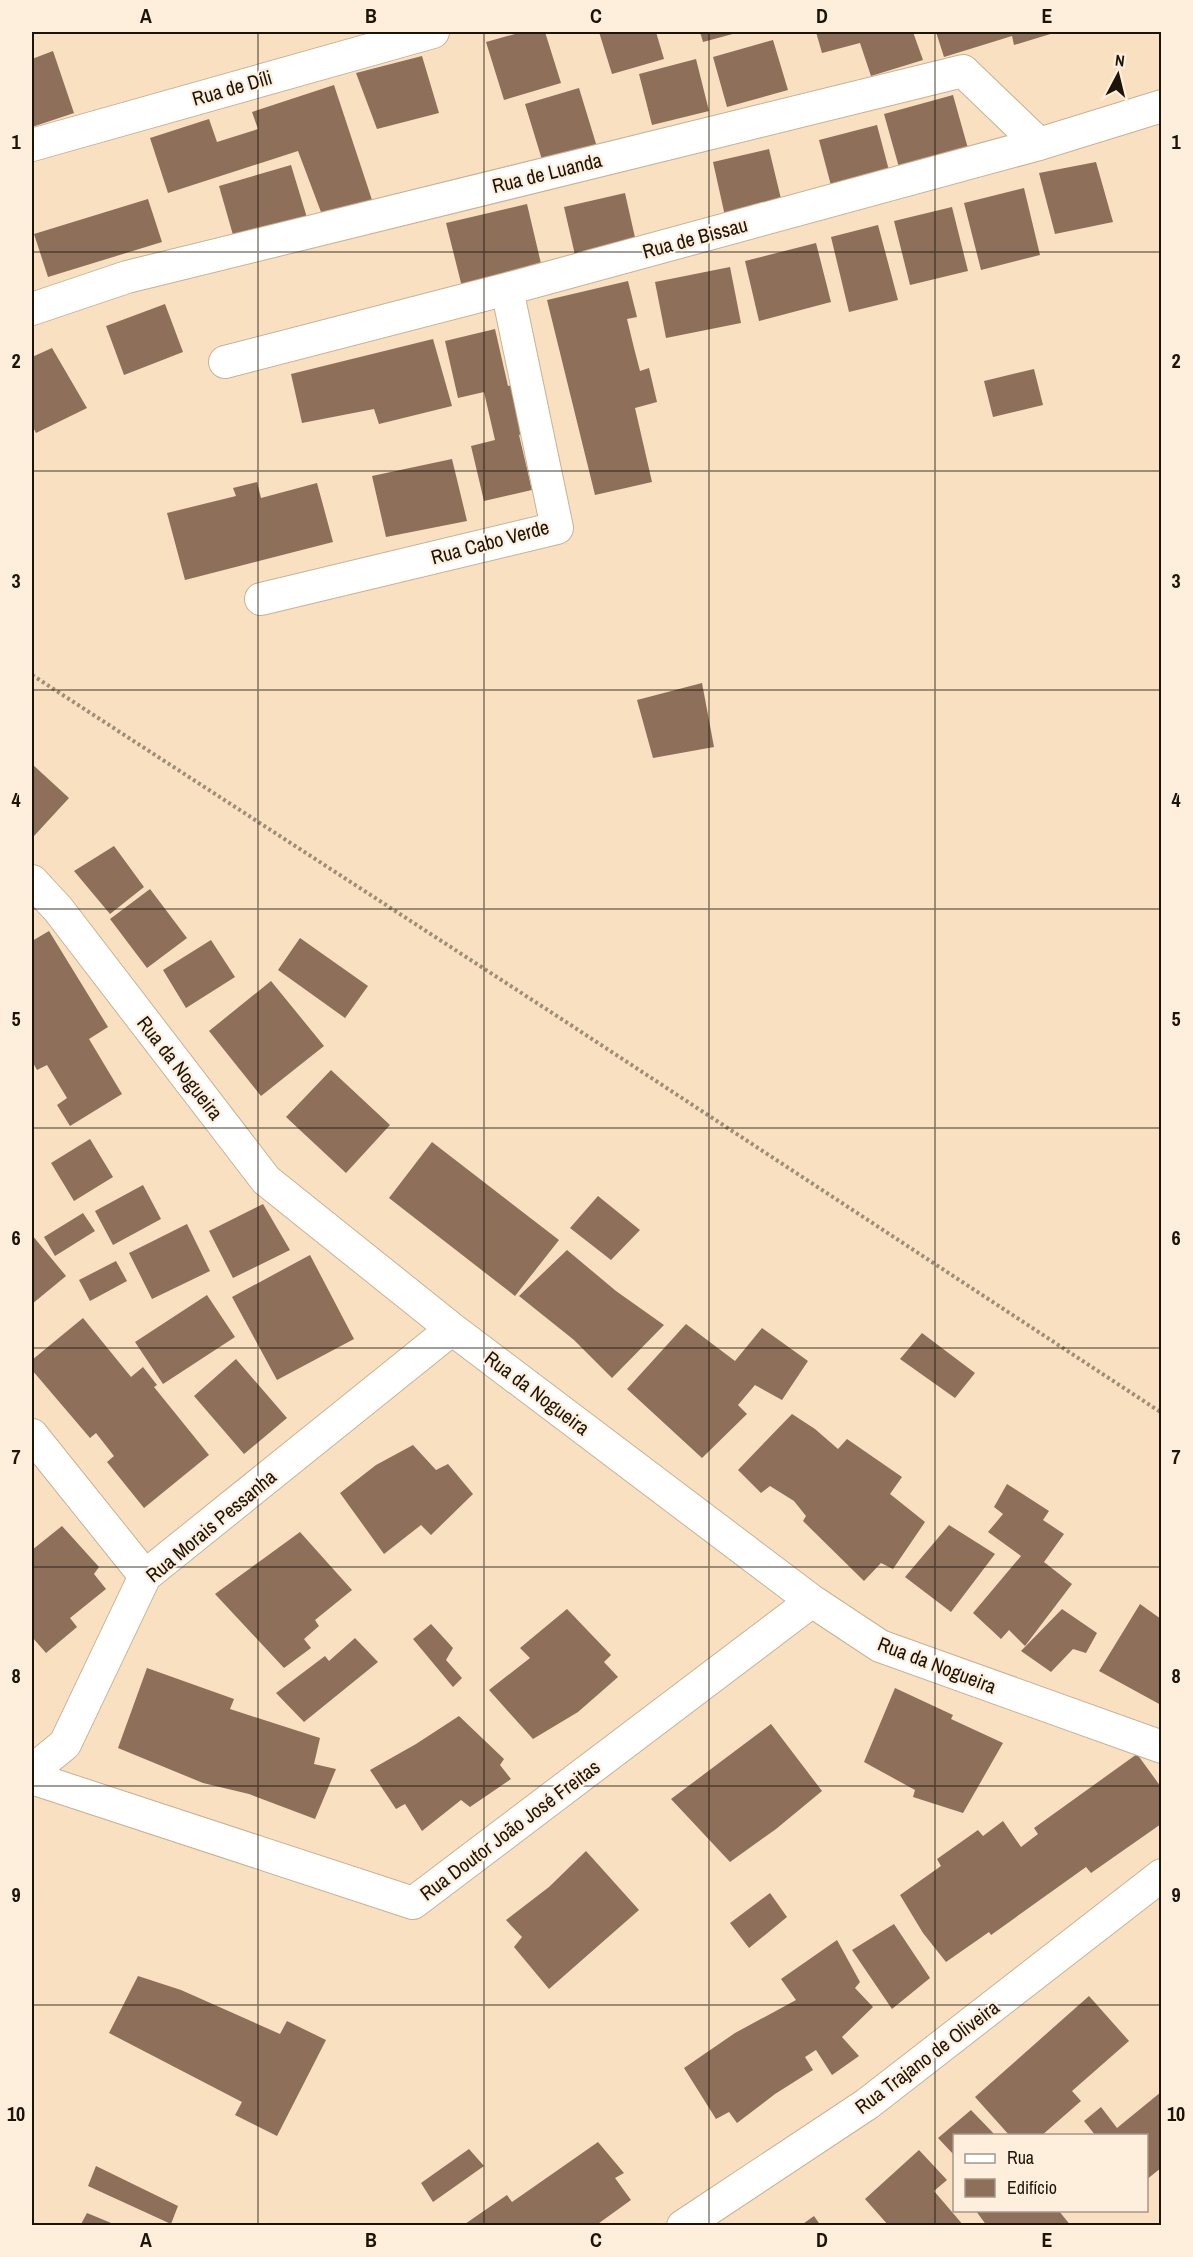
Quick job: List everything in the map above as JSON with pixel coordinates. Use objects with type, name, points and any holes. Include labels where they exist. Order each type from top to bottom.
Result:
[{"type":"street","name":"Rua de Díli","points":[[32,145],[433,32]]},
{"type":"street","name":"Rua de Luanda","points":[[32,309],[127,277],[963,71],[1039,144]]},
{"type":"street","name":"Rua de Bissau","points":[[225,362],[507,290],[1039,144],[1161,106]]},
{"type":"street","name":"Rua Cabo Verde","points":[[261,599],[557,528],[507,290]]},
{"type":"street","name":"Rua da Nogueira","points":[[32,881],[58,909],[266,1180],[452,1329],[812,1601],[880,1646],[1161,1747]]},
{"type":"street","name":"Rua Morais Pessanha","points":[[32,1771],[65,1744],[146,1576],[452,1329]]},
{"type":"street","points":[[32,1436],[146,1576]]},
{"type":"street","name":"Rua Doutor João José Freitas","points":[[32,1778],[413,1903],[812,1601]]},
{"type":"street","name":"Rua Trajano de Oliveira","points":[[683,2226],[867,2104],[1161,1875]]},
{"type":"path","points":[[32,675],[541,1005],[1161,1413]]},
{"type":"building","points":[[522,32],[545,32],[561,83],[504,100],[486,42]]},
{"type":"building","points":[[599,32],[656,32],[664,59],[612,74]]},
{"type":"building","points":[[700,32],[740,32],[703,42]]},
{"type":"building","points":[[816,32],[913,32],[923,60],[871,76],[860,43],[822,53]]},
{"type":"building","points":[[936,32],[1057,32],[1014,45],[1012,36],[944,57]]},
{"type":"building","points":[[773,40],[788,90],[727,107],[713,57]]},
{"type":"building","points":[[53,51],[74,113],[32,127],[32,59]]},
{"type":"building","points":[[422,56],[439,113],[377,129],[356,73]]},
{"type":"building","points":[[696,59],[709,111],[652,125],[639,74]]},
{"type":"building","points":[[334,85],[373,203],[324,220],[298,151],[168,193],[150,138],[209,119],[217,142],[258,129],[252,112]]},
{"type":"building","points":[[579,88],[597,147],[543,163],[525,104]]},
{"type":"building","points":[[953,95],[969,152],[900,171],[884,114]]},
{"type":"building","points":[[877,125],[891,178],[833,193],[819,140]]},
{"type":"building","points":[[769,149],[782,203],[725,216],[713,162]]},
{"type":"building","points":[[1096,162],[1113,222],[1055,234],[1039,173]]},
{"type":"building","points":[[291,165],[308,221],[235,242],[219,186]]},
{"type":"building","points":[[1024,188],[1040,255],[981,270],[964,203]]},
{"type":"building","points":[[625,193],[636,242],[575,255],[564,207]]},
{"type":"building","points":[[148,199],[162,242],[48,277],[34,234]]},
{"type":"building","points":[[527,204],[543,272],[463,291],[446,223]]},
{"type":"building","points":[[952,207],[968,271],[910,285],[894,221]]},
{"type":"building","points":[[878,225],[898,300],[849,312],[831,237]]},
{"type":"building","points":[[816,243],[831,302],[759,321],[745,261]]},
{"type":"building","points":[[730,267],[741,323],[666,338],[655,282]]},
{"type":"building","points":[[628,281],[637,317],[627,319],[640,371],[649,368],[657,402],[635,408],[652,482],[595,495],[547,300]]},
{"type":"building","points":[[165,304],[183,352],[124,375],[106,326]]},
{"type":"building","points":[[495,329],[508,386],[513,385],[524,433],[519,435],[532,490],[484,501],[471,446],[495,440],[484,392],[458,398],[445,341]]},
{"type":"building","points":[[433,339],[452,406],[379,424],[374,409],[302,423],[291,374]]},
{"type":"building","points":[[52,348],[87,408],[36,433],[32,425],[32,357]]},
{"type":"building","points":[[1034,369],[1043,405],[993,417],[984,381]]},
{"type":"building","points":[[452,459],[467,521],[386,537],[372,476]]},
{"type":"building","points":[[257,482],[261,498],[317,483],[333,542],[185,580],[167,513],[236,496],[233,488]]},
{"type":"building","points":[[702,683],[714,747],[653,758],[637,700]]},
{"type":"building","points":[[32,764],[69,798],[34,836],[32,834]]},
{"type":"building","points":[[114,846],[144,887],[110,914],[74,871]]},
{"type":"building","points":[[150,889],[187,938],[147,968],[110,919]]},
{"type":"building","points":[[49,931],[108,1027],[89,1039],[122,1094],[70,1126],[57,1105],[67,1098],[47,1065],[37,1070],[32,1061],[32,941]]},
{"type":"building","points":[[300,938],[368,986],[345,1018],[278,970]]},
{"type":"building","points":[[211,940],[235,977],[186,1008],[163,970]]},
{"type":"building","points":[[271,981],[324,1046],[261,1096],[209,1031]]},
{"type":"building","points":[[331,1070],[390,1125],[346,1173],[286,1117]]},
{"type":"building","points":[[90,1139],[113,1177],[74,1201],[51,1163]]},
{"type":"building","points":[[432,1142],[559,1240],[515,1296],[389,1198]]},
{"type":"building","points":[[143,1185],[161,1219],[113,1245],[95,1211]]},
{"type":"building","points":[[598,1196],[640,1230],[611,1260],[570,1228]]},
{"type":"building","points":[[263,1204],[290,1250],[233,1278],[209,1231]]},
{"type":"building","points":[[83,1213],[95,1231],[55,1256],[44,1237]]},
{"type":"building","points":[[187,1224],[210,1271],[152,1299],[129,1253]]},
{"type":"building","points":[[32,1235],[66,1276],[32,1304]]},
{"type":"building","points":[[567,1250],[616,1291],[664,1325],[612,1378],[574,1340],[519,1296]]},
{"type":"building","points":[[310,1255],[354,1339],[277,1380],[232,1297]]},
{"type":"building","points":[[116,1261],[127,1281],[90,1301],[79,1280]]},
{"type":"building","points":[[207,1295],[235,1337],[163,1384],[135,1342]]},
{"type":"building","points":[[83,1318],[131,1377],[143,1367],[157,1385],[154,1387],[209,1455],[144,1508],[107,1462],[114,1456],[96,1433],[90,1438],[32,1370],[32,1360]]},
{"type":"building","points":[[686,1324],[735,1361],[762,1328],[808,1361],[782,1400],[755,1385],[738,1405],[747,1414],[702,1458],[627,1389]]},
{"type":"building","points":[[922,1333],[975,1373],[955,1398],[900,1359]]},
{"type":"building","points":[[236,1359],[287,1418],[244,1454],[194,1396]]},
{"type":"building","points":[[792,1414],[815,1429],[838,1449],[847,1439],[902,1477],[890,1494],[925,1522],[893,1569],[881,1563],[864,1581],[803,1521],[806,1516],[794,1501],[770,1486],[761,1493],[738,1470]]},
{"type":"building","points":[[413,1445],[436,1470],[448,1464],[473,1494],[431,1535],[421,1525],[384,1554],[340,1493],[376,1465]]},
{"type":"building","points":[[1007,1484],[1049,1511],[1043,1520],[1064,1534],[1044,1562],[1072,1584],[1025,1646],[1009,1630],[1001,1639],[973,1613],[1021,1556],[988,1532],[1003,1514],[994,1507]]},
{"type":"building","points":[[949,1525],[995,1554],[951,1612],[905,1577]]},
{"type":"building","points":[[62,1526],[99,1567],[94,1574],[106,1589],[70,1618],[77,1627],[46,1653],[32,1637],[32,1550]]},
{"type":"building","points":[[300,1532],[352,1590],[315,1620],[319,1626],[304,1639],[311,1648],[284,1668],[215,1594]]},
{"type":"building","points":[[1140,1604],[1161,1619],[1161,1705],[1099,1671]]},
{"type":"building","points":[[567,1609],[611,1655],[604,1662],[618,1677],[578,1712],[533,1739],[489,1690],[530,1658],[520,1648]]},
{"type":"building","points":[[1062,1609],[1097,1633],[1086,1653],[1073,1649],[1051,1672],[1021,1651]]},
{"type":"building","points":[[431,1624],[453,1648],[446,1660],[462,1678],[453,1687],[413,1639]]},
{"type":"building","points":[[355,1638],[378,1662],[304,1722],[276,1693],[325,1656],[329,1661]]},
{"type":"building","points":[[147,1668],[234,1699],[230,1709],[320,1738],[314,1764],[336,1769],[315,1819],[249,1794],[203,1783],[118,1748]]},
{"type":"building","points":[[895,1688],[953,1715],[951,1719],[1003,1743],[963,1813],[913,1797],[915,1790],[864,1762]]},
{"type":"building","points":[[459,1716],[504,1759],[500,1765],[511,1779],[470,1807],[461,1800],[422,1831],[405,1804],[396,1809],[370,1770]]},
{"type":"building","points":[[771,1724],[822,1791],[776,1829],[730,1862],[671,1799]]},
{"type":"building","points":[[1137,1754],[1161,1787],[1161,1824],[1091,1873],[1086,1867],[991,1935],[989,1932],[946,1962],[923,1933],[900,1895],[941,1866],[937,1859],[978,1830],[983,1836],[1003,1821],[1021,1847],[1038,1834],[1034,1828]]},
{"type":"building","points":[[586,1851],[639,1910],[549,1989],[514,1947],[522,1937],[506,1920],[549,1887]]},
{"type":"building","points":[[770,1893],[787,1917],[749,1948],[730,1923]]},
{"type":"building","points":[[894,1924],[930,1978],[892,2009],[852,1950]]},
{"type":"building","points":[[837,1940],[860,1982],[855,1988],[873,2007],[842,2037],[859,2056],[832,2075],[816,2050],[805,2057],[813,2070],[775,2094],[737,2123],[729,2112],[716,2119],[684,2068],[735,2033],[796,2000],[781,1979]]},
{"type":"building","points":[[138,1976],[181,1990],[280,2034],[287,2021],[326,2040],[277,2136],[235,2115],[242,2102],[109,2033]]},
{"type":"building","points":[[1089,1996],[1129,2041],[1072,2091],[1081,2101],[1043,2134],[1008,2134],[975,2097]]},
{"type":"building","points":[[1161,2092],[1161,2168],[1148,2178],[1148,2134],[1094,2134],[1084,2121],[1101,2107],[1117,2128]]},
{"type":"building","points":[[971,2110],[994,2134],[953,2134],[953,2154],[938,2138]]},
{"type":"building","points":[[598,2142],[624,2173],[615,2178],[631,2200],[595,2226],[462,2226],[507,2195],[512,2202]]},
{"type":"building","points":[[469,2149],[484,2166],[433,2202],[421,2183]]},
{"type":"building","points":[[919,2150],[947,2180],[934,2191],[964,2226],[889,2226],[865,2199]]},
{"type":"building","points":[[96,2166],[178,2206],[171,2224],[88,2186]]},
{"type":"building","points":[[977,2212],[1060,2212],[1071,2226],[987,2226]]},
{"type":"building","points":[[87,2213],[116,2225],[116,2226],[80,2226]]},
{"type":"building","points":[[814,2216],[821,2226],[800,2226]]}]
